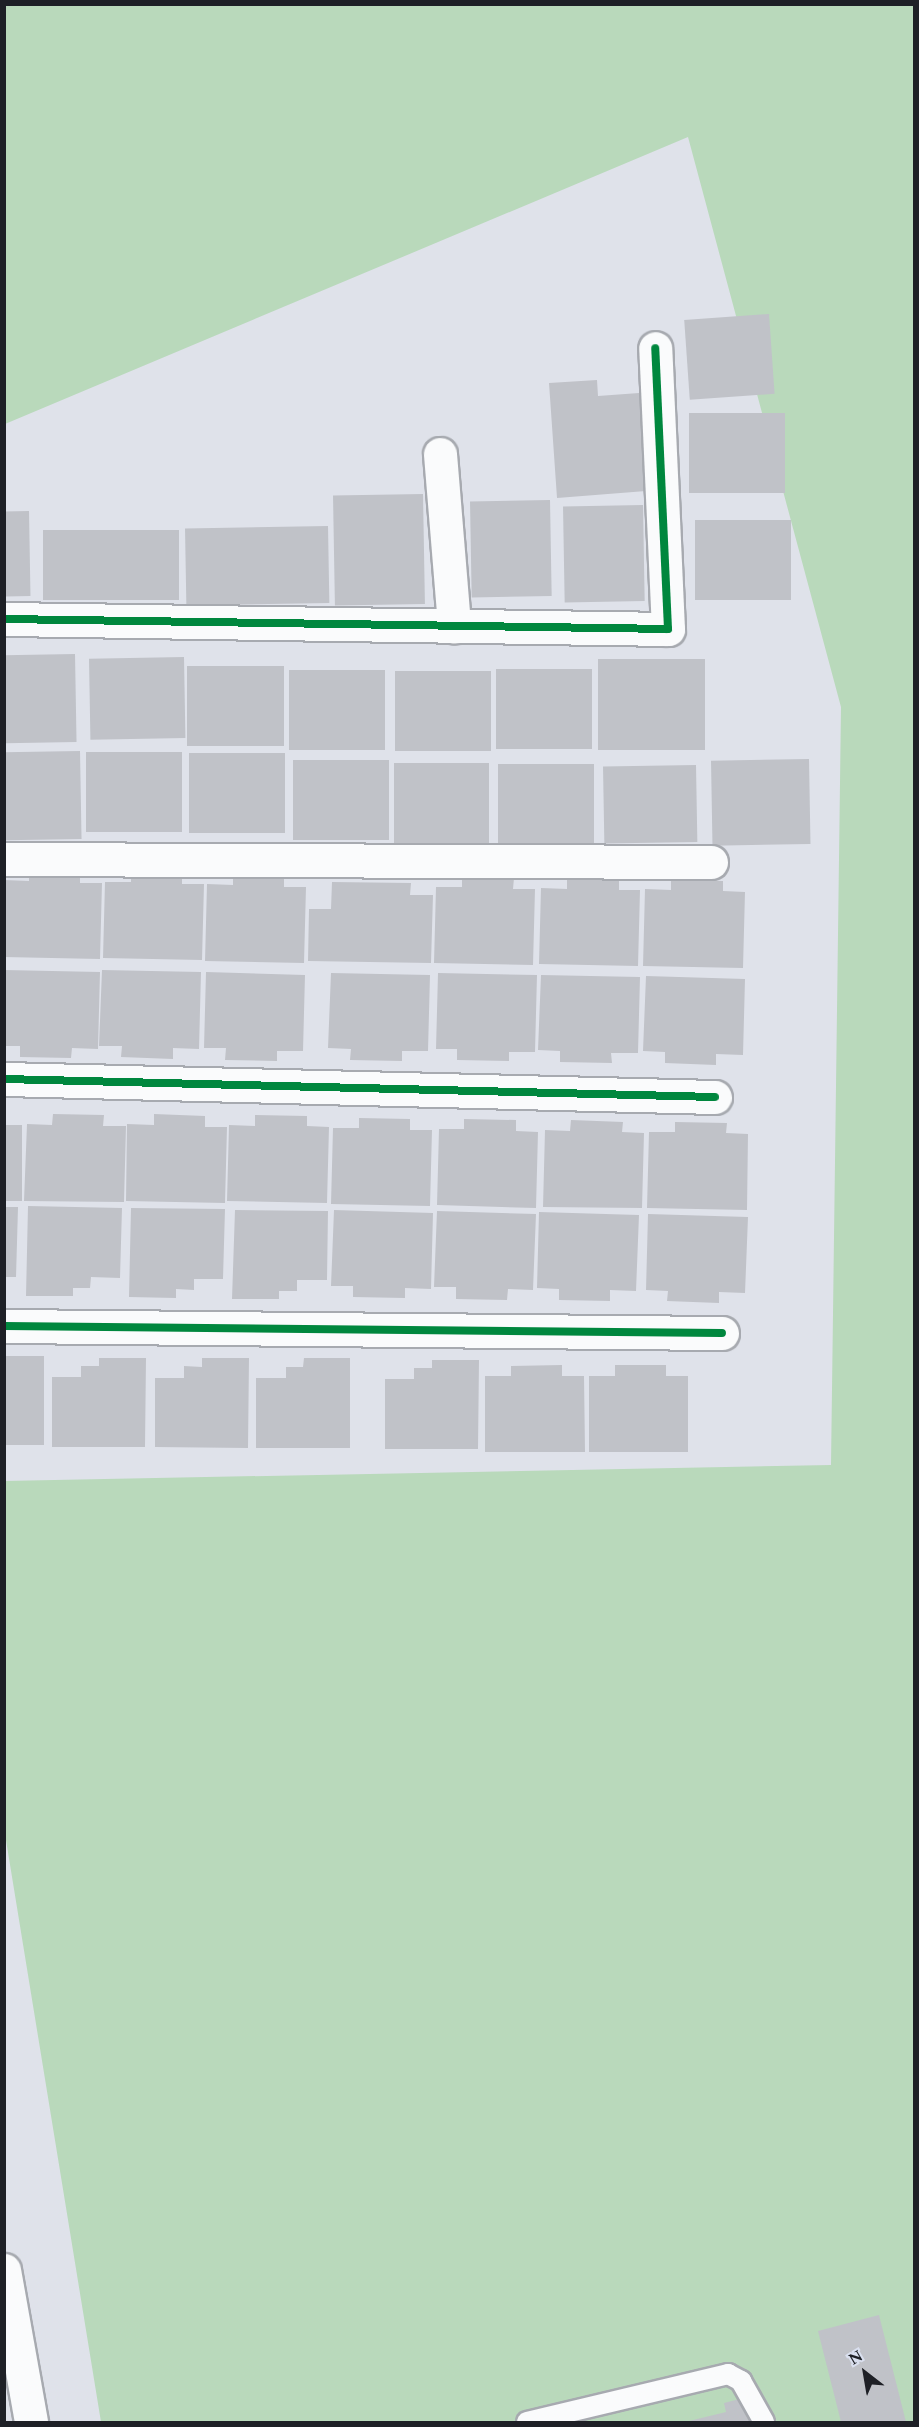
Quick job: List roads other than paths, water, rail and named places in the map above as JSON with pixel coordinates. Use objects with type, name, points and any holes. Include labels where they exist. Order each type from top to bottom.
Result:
[{"type":"street","points":[[4,619],[668,629],[655,348]]},
{"type":"street","points":[[440,454],[453,626]]},
{"type":"street","points":[[4,859],[711,862]]},
{"type":"street","points":[[4,1079],[716,1097]]},
{"type":"street","points":[[4,1326],[722,1333]]},
{"type":"street","points":[[4,2270],[31,2422]]},
{"type":"lane","points":[[527,2422],[728,2374],[741,2381],[764,2422]]}]
